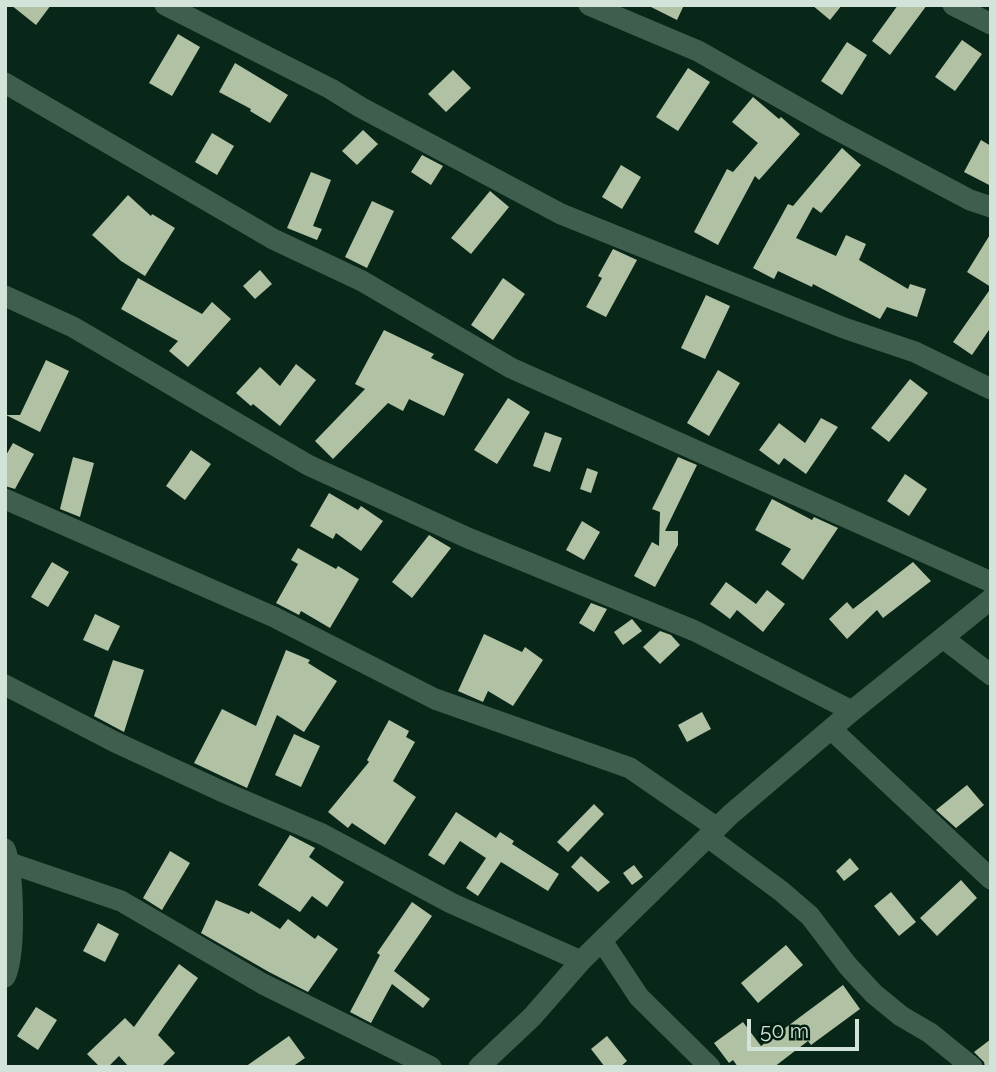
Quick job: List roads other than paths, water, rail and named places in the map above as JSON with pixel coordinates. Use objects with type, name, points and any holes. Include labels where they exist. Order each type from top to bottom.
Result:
[{"type":"street","points":[[164,5],[331,89],[552,209],[831,323],[915,352],[991,389]]},
{"type":"street","points":[[589,5],[698,51],[832,127],[970,200],[991,207]]},
{"type":"street","points":[[953,5],[991,24]]},
{"type":"street","points":[[5,83],[273,239],[362,281],[511,368],[991,583]]},
{"type":"street","points":[[5,296],[73,327],[308,465],[468,538],[695,631],[852,711]]},
{"type":"street","points":[[5,499],[274,617],[435,699],[630,768],[713,832],[810,916],[848,966],[874,994],[901,1016],[930,1033],[972,1067]]},
{"type":"street","points":[[479,1067],[531,1017],[581,961],[713,832],[852,711],[991,599]]},
{"type":"street","points":[[943,638],[991,675]]},
{"type":"street","points":[[5,685],[220,791],[322,834],[451,903],[581,961]]},
{"type":"street","points":[[831,729],[991,879]]},
{"type":"street","points":[[5,977],[12,951],[8,856],[121,901],[264,984],[431,1067]]},
{"type":"street","points":[[602,941],[639,997],[710,1067]]}]
